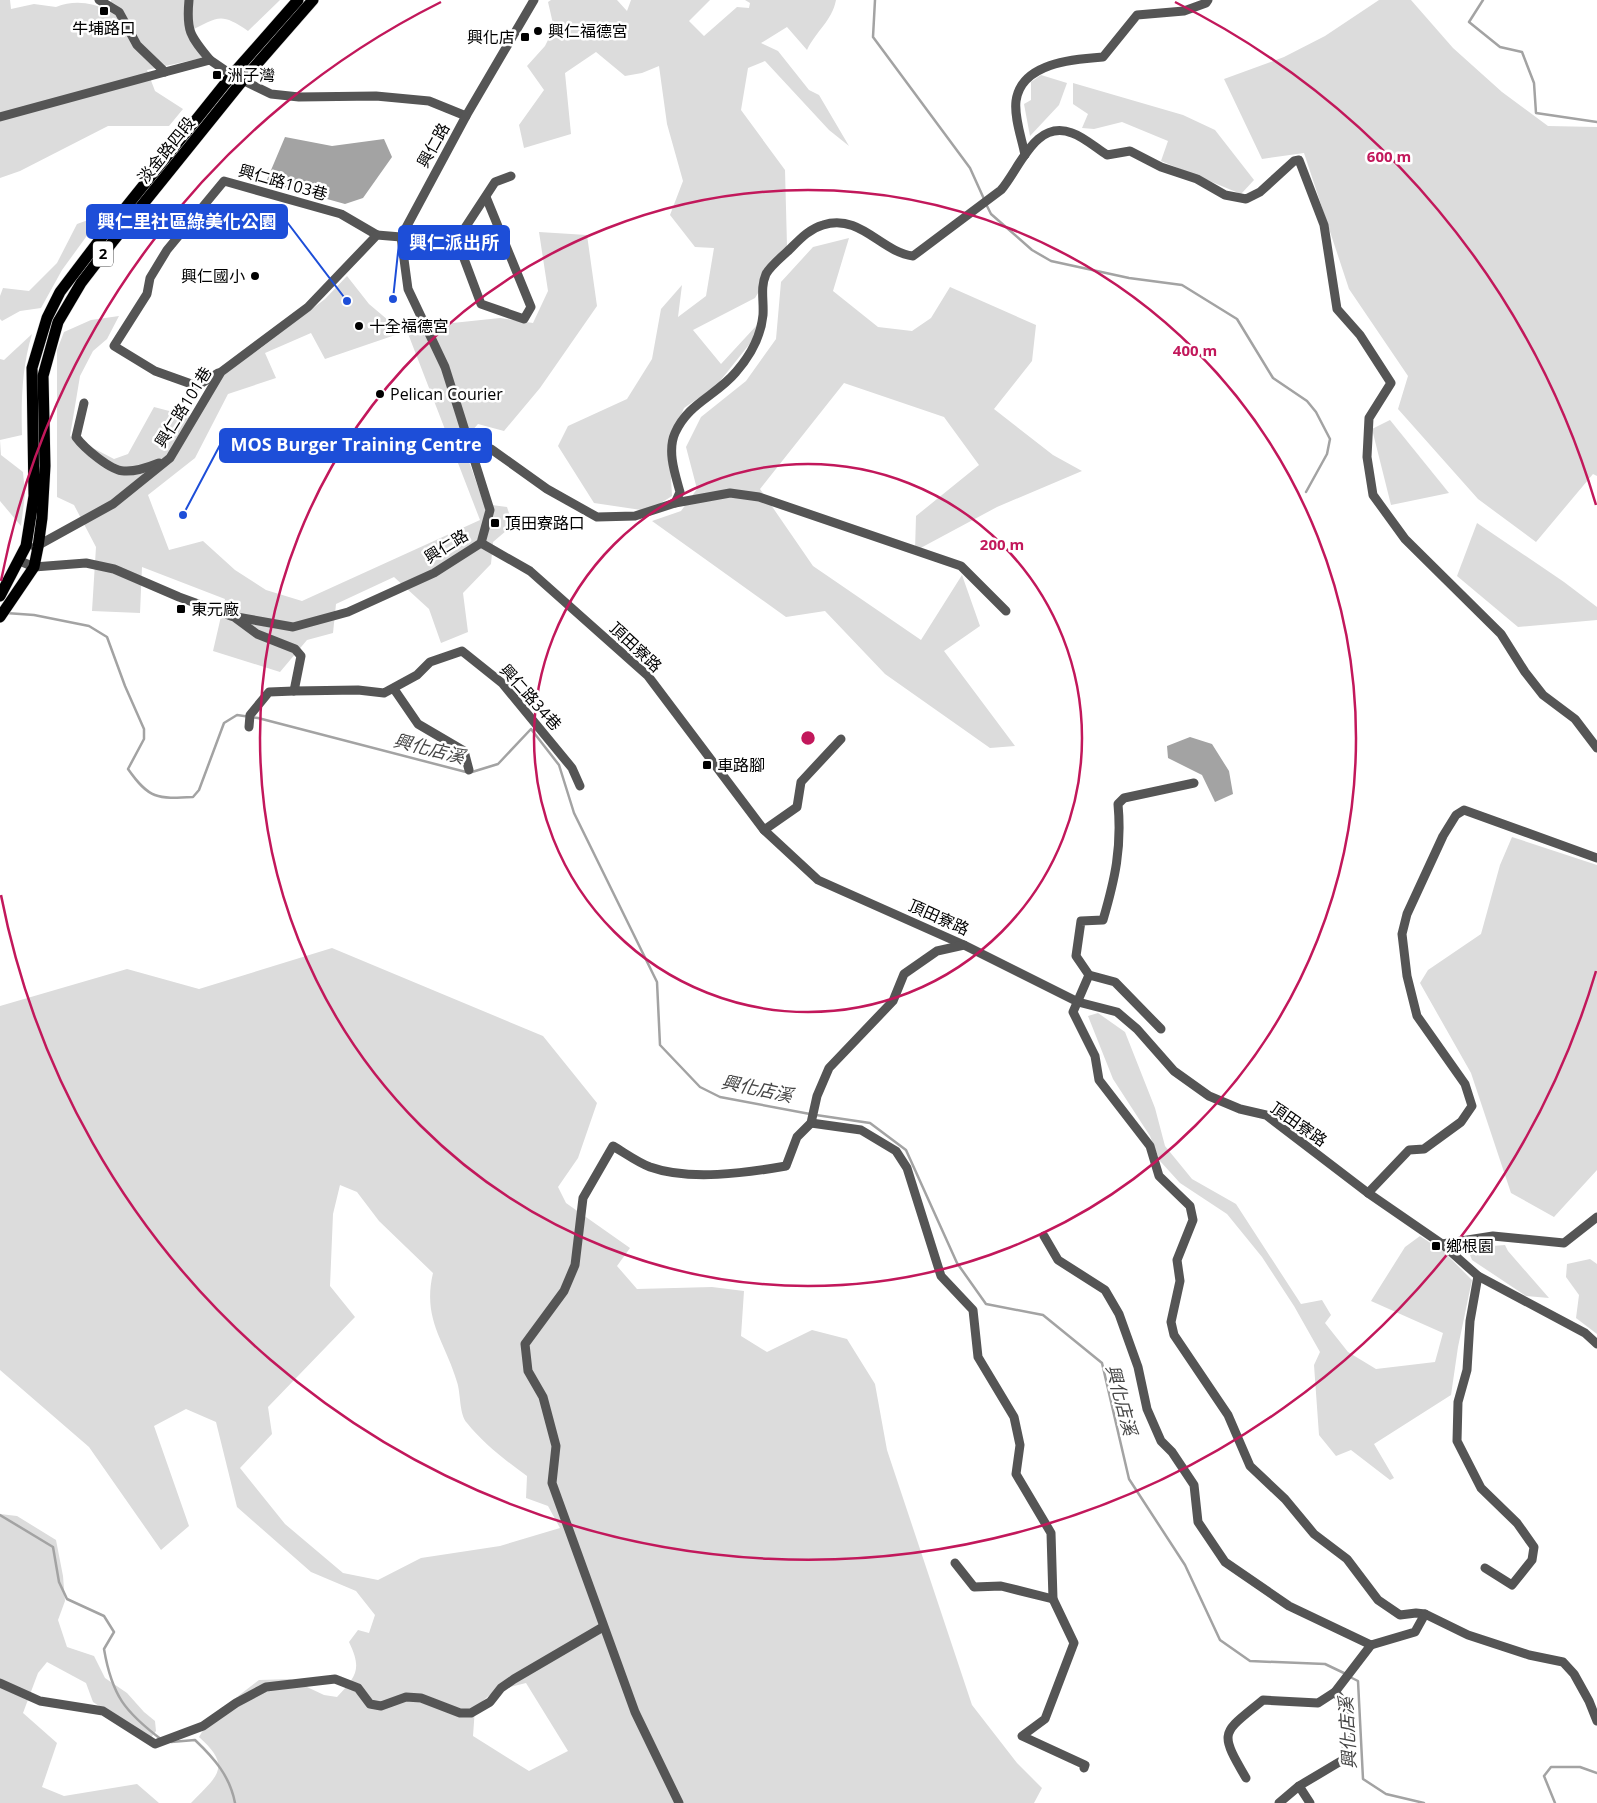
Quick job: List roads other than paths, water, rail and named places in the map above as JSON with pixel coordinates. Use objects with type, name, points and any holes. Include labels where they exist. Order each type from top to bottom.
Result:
[{"type":"main road","name":"淡金路四段","points":[[20,561],[26,546],[34,496],[32,368],[47,318],[60,292],[98,242],[232,75],[298,0]]},
{"type":"main road","name":"淡金路四段","points":[[34,567],[42,518],[45,466],[43,376],[58,322],[81,283],[114,240],[243,80],[313,0]]},
{"type":"main road","name":"2","points":[[0,596],[20,561]]},
{"type":"main road","name":"2","points":[[3,612],[34,567]]},
{"type":"street","points":[[98,0],[119,12]]},
{"type":"street","points":[[118,0],[119,12],[137,46],[165,72]]},
{"type":"street","points":[[189,0],[186,23],[194,41],[210,60],[232,75],[271,94],[299,97],[376,96],[429,101],[466,116]]},
{"type":"street","name":"興仁路","points":[[34,567],[86,563],[114,569],[179,597],[232,616],[293,627],[348,612],[434,573],[481,543],[490,510],[445,367],[408,289],[401,237],[466,116],[534,0]]},
{"type":"street","points":[[1025,155],[1016,104],[1018,90],[1028,79],[1040,70],[1064,60],[1102,57],[1137,15],[1184,11],[1206,3],[1208,0]]},
{"type":"street","points":[[0,118],[210,60]]},
{"type":"street","points":[[675,503],[680,492],[672,463],[674,435],[687,412],[736,373],[759,337],[763,314],[761,293],[767,273],[805,234],[824,224],[844,224],[859,227],[903,255],[913,256],[1001,190],[1025,155],[1042,135],[1058,129],[1073,133],[1108,156],[1130,151],[1161,167],[1197,179],[1224,195],[1246,199],[1260,192],[1294,161],[1299,160],[1324,225],[1337,308],[1360,335],[1391,383],[1369,418],[1367,457],[1373,495],[1405,539],[1501,634],[1525,672],[1543,695],[1575,719],[1597,748]]},
{"type":"street","points":[[458,240],[495,182],[512,176]]},
{"type":"street","name":"興仁路103巷","points":[[221,372],[197,386],[155,371],[114,346],[147,294],[150,278],[167,250],[224,181],[341,214],[377,235]]},
{"type":"street","points":[[403,252],[448,236],[458,240],[481,304],[524,319],[531,307],[486,197]]},
{"type":"street","points":[[377,235],[401,237]]},
{"type":"street","name":"興仁路101巷","points":[[38,547],[113,504],[170,458],[221,372],[308,307],[377,235]]},
{"type":"street","points":[[84,403],[76,437],[85,450],[122,472],[147,468],[170,458]]},
{"type":"street","points":[[468,441],[491,449],[546,489],[597,517],[635,516],[675,503],[730,493],[760,497],[961,566],[1006,611]]},
{"type":"street","name":"頂田寮路","points":[[481,543],[530,571],[648,676],[764,830],[818,880],[964,945],[1078,1002],[1117,1012],[1137,1029],[1174,1071],[1209,1096],[1240,1109],[1266,1115],[1368,1193],[1442,1244],[1478,1276],[1585,1334],[1597,1344]]},
{"type":"street","points":[[26,546],[38,547]]},
{"type":"street","points":[[20,561],[34,567]]},
{"type":"street","points":[[232,616],[257,634],[294,649],[301,656],[294,691]]},
{"type":"street","name":"興仁路34巷","points":[[250,727],[250,715],[268,692],[358,690],[384,694],[417,675],[430,662],[462,651],[502,683],[572,768],[580,786]]},
{"type":"street","points":[[394,688],[418,724],[464,751],[469,770]]},
{"type":"street","points":[[764,830],[797,807],[801,782],[841,739]]},
{"type":"street","points":[[1161,1029],[1115,982],[1089,975],[1076,956],[1081,921],[1103,920],[1117,873],[1121,832],[1118,804],[1124,798],[1194,783]]},
{"type":"street","points":[[1368,1193],[1410,1150],[1424,1149],[1462,1122],[1472,1106],[1465,1084],[1417,1016],[1407,976],[1402,934],[1407,914],[1442,836],[1456,815],[1464,810],[1597,858]]},
{"type":"street","points":[[679,1803],[635,1712],[552,1483],[556,1446],[543,1397],[528,1371],[526,1344],[564,1291],[568,1282],[574,1265],[583,1198],[613,1146],[650,1167],[686,1175],[759,1171],[786,1166],[797,1137],[811,1123],[817,1096],[829,1068],[893,1001],[904,974],[936,951],[964,945]]},
{"type":"street","points":[[1089,975],[1073,1012],[1095,1056],[1099,1080],[1150,1146],[1159,1176],[1190,1206],[1193,1220],[1177,1260],[1180,1281],[1171,1322],[1174,1335],[1228,1415],[1250,1466],[1285,1499],[1314,1534],[1347,1559],[1378,1600],[1400,1615],[1424,1614],[1468,1635],[1529,1655],[1563,1662],[1574,1674],[1589,1701],[1597,1721]]},
{"type":"street","points":[[811,1123],[861,1130],[896,1151],[907,1168],[941,1276],[973,1310],[978,1357],[1014,1417],[1020,1445],[1016,1474],[1051,1534],[1053,1599],[1074,1643],[1045,1719],[1022,1736],[1085,1766],[1084,1768]]},
{"type":"street","points":[[1442,1244],[1493,1236],[1564,1243],[1597,1218]]},
{"type":"street","points":[[1044,1236],[1058,1260],[1105,1290],[1119,1314],[1138,1367],[1147,1409],[1157,1433],[1161,1442],[1172,1452],[1194,1485],[1198,1522],[1225,1562],[1289,1606],[1371,1645]]},
{"type":"street","points":[[1478,1276],[1470,1321],[1467,1370],[1458,1402],[1456,1441],[1481,1488],[1517,1523],[1534,1547],[1532,1560],[1512,1585],[1486,1568]]},
{"type":"street","points":[[955,1563],[974,1587],[1001,1586],[1053,1599]]},
{"type":"street","points":[[1246,1778],[1227,1746],[1227,1736],[1233,1725],[1263,1700],[1318,1703],[1335,1692],[1371,1645],[1415,1632],[1424,1614]]},
{"type":"street","points":[[0,1683],[40,1702],[103,1710],[155,1744],[203,1726],[236,1703],[266,1687],[335,1679],[358,1688],[370,1704],[381,1706],[406,1696],[421,1698],[460,1713],[471,1713],[490,1702],[501,1688],[514,1679],[603,1627]]},
{"type":"street","points":[[1279,1803],[1299,1786],[1346,1758],[1347,1706],[1335,1692]]},
{"type":"street","points":[[1299,1786],[1310,1803]]},
{"type":"waterway","points":[[875,0],[873,37],[970,168],[984,199]]},
{"type":"waterway","points":[[1483,0],[1469,22],[1500,47],[1522,52],[1534,83],[1536,113],[1597,122]]},
{"type":"waterway","points":[[986,204],[991,214],[1032,250],[1051,261],[1129,278],[1182,285],[1237,319],[1273,378],[1307,401],[1316,412],[1330,439],[1327,454],[1306,492]]},
{"type":"waterway","name":"興化店溪","points":[[6,613],[34,615],[89,626],[107,637],[125,686],[144,729],[144,739],[128,769],[148,792],[155,795],[171,798],[193,797],[199,790],[224,723],[237,715],[258,718],[466,772]]},
{"type":"waterway","name":"興化店溪","points":[[472,772],[498,764],[531,729],[559,765],[574,813],[657,982],[660,1045],[700,1087],[720,1097],[810,1114]]},
{"type":"waterway","name":"興化店溪","points":[[816,1115],[870,1123],[906,1150],[957,1263],[986,1304],[1043,1315],[1102,1363],[1129,1479],[1185,1565],[1220,1640],[1250,1661],[1325,1664],[1346,1674]]},
{"type":"waterway","points":[[0,1515],[53,1547],[59,1582],[67,1599],[104,1616],[114,1632],[104,1649],[107,1665],[116,1691],[122,1702],[138,1721],[162,1740]]},
{"type":"waterway","name":"興化店溪","points":[[1350,1677],[1358,1681],[1363,1779],[1386,1794],[1424,1803]]},
{"type":"waterway","points":[[171,1742],[195,1740],[220,1768],[233,1793],[235,1803]]},
{"type":"waterway","name":"興化店溪","points":[[1555,1803],[1544,1776],[1551,1767],[1580,1767],[1597,1773]]},
{"type":"place","name":"牛埔路口","points":[[104,11]]},
{"type":"place","name":"興仁福德宮","points":[[538,31]]},
{"type":"place","name":"興化店","points":[[525,37]]},
{"type":"place","name":"洲子灣","points":[[217,75]]},
{"type":"place","name":"興仁國小","points":[[255,276]]},
{"type":"place","name":"興仁派出所","points":[[393,299]]},
{"type":"place","name":"興仁里社區綠美化公園","points":[[347,301]]},
{"type":"place","name":"十全福德宮","points":[[359,326]]},
{"type":"place","name":"Pelican Courier","points":[[380,394]]},
{"type":"place","name":"MOS Burger Training Centre","points":[[183,515]]},
{"type":"place","name":"頂田寮路口","points":[[495,523]]},
{"type":"place","name":"東元廠","points":[[181,609]]},
{"type":"place","name":"車路腳","points":[[707,765]]},
{"type":"place","name":"鄉根園","points":[[1436,1246]]}]
